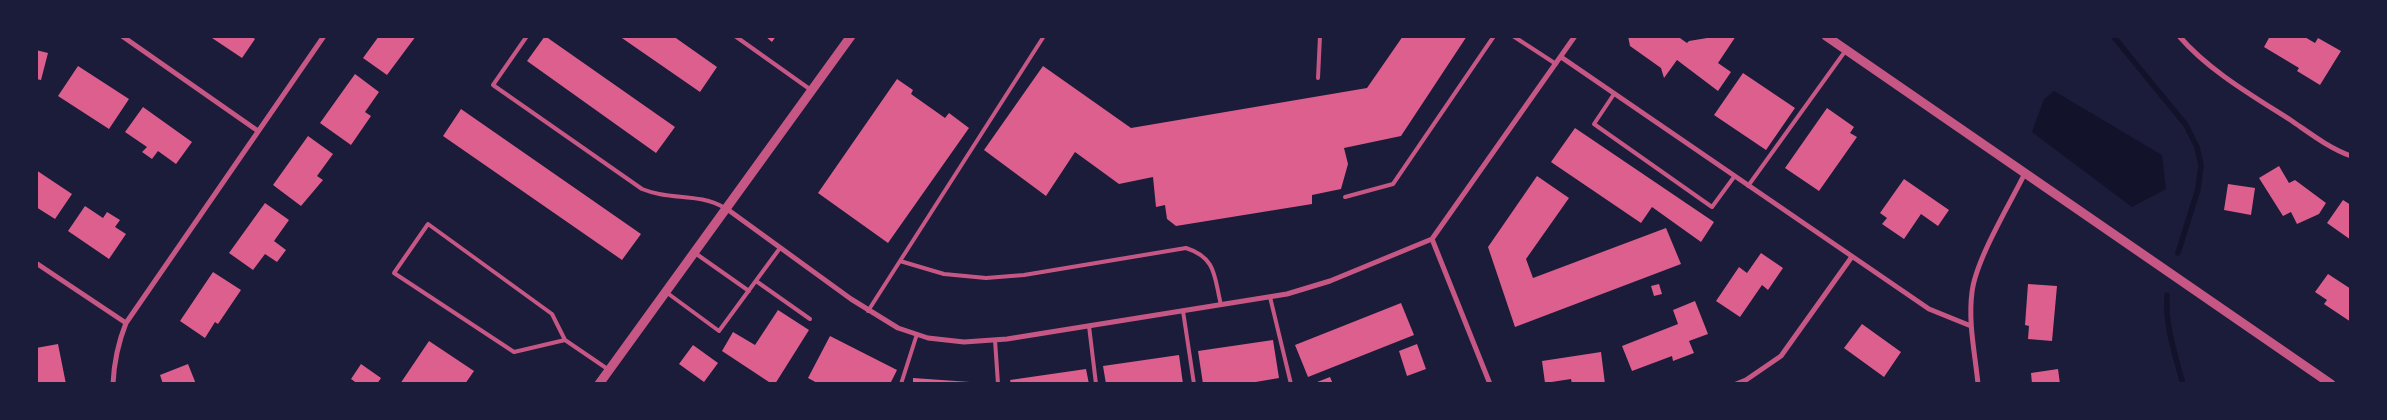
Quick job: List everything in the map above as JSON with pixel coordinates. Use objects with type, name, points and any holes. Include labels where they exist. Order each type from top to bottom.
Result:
[{"type":"street","points":[[122,36],[258,131]]},
{"type":"street","points":[[113,384],[114,363],[118,343],[126,323],[324,36]]},
{"type":"street","points":[[599,384],[851,36]]},
{"type":"street","points":[[727,209],[868,311],[898,328],[928,338],[964,342],[995,340],[1287,294],[1330,281],[1432,239],[1575,36]]},
{"type":"street","points":[[1826,36],[2331,384]]},
{"type":"street","points":[[2179,36],[2208,63],[2337,151],[2351,156]]},
{"type":"street","points":[[1561,57],[1851,258],[1929,309],[1970,326]]},
{"type":"street","points":[[1978,384],[1970,326],[1972,290],[1985,253],[2025,173]]},
{"type":"street","points":[[1432,239],[1490,384]]},
{"type":"street","points":[[1736,384],[1746,380],[1780,356],[1851,258]]},
{"type":"street","points":[[36,263],[126,323]]},
{"type":"lane","points":[[527,36],[493,85],[642,190],[657,196],[704,199],[727,209]]},
{"type":"lane","points":[[735,36],[812,91]]},
{"type":"lane","points":[[868,311],[1042,38],[1035,36]]},
{"type":"lane","points":[[1318,78],[1320,36]]},
{"type":"lane","points":[[1344,197],[1393,184],[1494,36]]},
{"type":"lane","points":[[1513,36],[1556,64]]},
{"type":"lane","points":[[1748,186],[1846,50]]},
{"type":"lane","points":[[1614,94],[1594,124],[1712,207],[1734,177]]},
{"type":"lane","points":[[564,340],[514,352],[394,273],[428,224],[552,314],[564,340],[609,370]]},
{"type":"lane","points":[[666,292],[719,331],[780,248]]},
{"type":"lane","points":[[900,261],[944,274],[986,278],[1024,275],[1186,248],[1205,256],[1212,267],[1221,305]]},
{"type":"lane","points":[[695,252],[749,290]]},
{"type":"lane","points":[[756,281],[810,319]]},
{"type":"lane","points":[[1270,297],[1292,384]]},
{"type":"lane","points":[[1183,311],[1194,384]]},
{"type":"lane","points":[[1089,326],[1096,384]]},
{"type":"lane","points":[[901,384],[917,334]]},
{"type":"lane","points":[[995,340],[998,384]]},
{"type":"shaded area","points":[[2054,91],[2162,155],[2166,189],[2132,207],[2032,132],[2044,99]]},
{"type":"building","points":[[209,36],[251,36],[255,39],[242,58]]},
{"type":"building","points":[[379,36],[416,36],[387,75],[363,58]]},
{"type":"building","points":[[545,36],[675,127],[656,153],[527,61]]},
{"type":"building","points":[[619,36],[673,36],[717,67],[700,92]]},
{"type":"building","points":[[765,36],[776,36],[772,42]]},
{"type":"building","points":[[1403,36],[1467,36],[1401,136],[1344,148],[1348,164],[1341,189],[1312,195],[1312,204],[1176,226],[1167,219],[1165,205],[1156,207],[1153,177],[1119,184],[1075,152],[1046,196],[984,150],[1043,66],[1131,128],[1367,88]]},
{"type":"building","points":[[1628,36],[1677,36],[1687,43],[1689,41],[1719,36],[1736,36],[1718,63],[1731,72],[1718,91],[1677,60],[1664,78],[1661,68],[1630,46]]},
{"type":"building","points":[[2270,36],[2303,36],[2315,43],[2318,38],[2341,51],[2320,85],[2297,71],[2299,68],[2264,47]]},
{"type":"building","points":[[36,50],[48,53],[41,80],[36,79]]},
{"type":"building","points":[[78,66],[129,99],[109,129],[58,96]]},
{"type":"building","points":[[1743,73],[1795,108],[1766,150],[1714,115]]},
{"type":"building","points":[[355,74],[379,92],[365,112],[371,116],[351,145],[320,123]]},
{"type":"building","points":[[897,79],[913,90],[911,94],[945,118],[949,113],[969,128],[888,243],[818,193]]},
{"type":"building","points":[[143,107],[192,142],[176,164],[158,151],[152,159],[142,152],[147,147],[125,132]]},
{"type":"building","points":[[1827,108],[1854,127],[1850,133],[1857,137],[1819,191],[1785,168]]},
{"type":"building","points":[[461,109],[641,234],[622,260],[443,136]]},
{"type":"building","points":[[1575,128],[1714,222],[1701,242],[1652,207],[1641,223],[1551,162]]},
{"type":"building","points":[[308,136],[333,154],[317,176],[323,180],[301,206],[273,185]]},
{"type":"building","points":[[2279,166],[2289,183],[2295,180],[2326,203],[2319,214],[2297,224],[2291,212],[2283,216],[2259,178]]},
{"type":"building","points":[[36,170],[72,194],[55,219],[36,207]]},
{"type":"building","points":[[1537,176],[1569,198],[1526,259],[1533,278],[1666,228],[1681,264],[1515,327],[1488,247]]},
{"type":"building","points":[[1904,179],[1949,210],[1938,226],[1921,214],[1904,239],[1882,224],[1887,218],[1880,213]]},
{"type":"building","points":[[2228,184],[2255,188],[2251,215],[2224,210]]},
{"type":"building","points":[[2343,200],[2351,205],[2351,240],[2327,223]]},
{"type":"building","points":[[265,203],[289,220],[274,241],[286,250],[277,262],[265,254],[253,270],[229,253]]},
{"type":"building","points":[[85,206],[103,218],[107,212],[120,220],[115,227],[126,234],[109,259],[68,231]]},
{"type":"building","points":[[1761,253],[1783,268],[1768,290],[1762,285],[1740,317],[1716,301],[1739,267],[1747,273]]},
{"type":"building","points":[[213,272],[241,290],[218,324],[215,322],[205,338],[180,321]]},
{"type":"building","points":[[2328,274],[2351,289],[2351,322],[2324,304],[2327,300],[2315,292]]},
{"type":"building","points":[[1659,284],[1662,294],[1654,296],[1651,286]]},
{"type":"building","points":[[2028,284],[2057,286],[2052,341],[2028,339],[2029,326],[2025,325]]},
{"type":"building","points":[[1695,301],[1708,334],[1689,341],[1694,353],[1673,361],[1672,356],[1632,371],[1622,346],[1678,324],[1673,310]]},
{"type":"building","points":[[1401,303],[1414,335],[1308,377],[1295,345]]},
{"type":"building","points":[[778,310],[809,330],[775,384],[772,384],[722,351],[733,332],[755,345]]},
{"type":"building","points":[[1862,324],[1901,352],[1884,377],[1844,348]]},
{"type":"building","points":[[830,336],[897,370],[890,384],[819,384],[808,378]]},
{"type":"building","points":[[1273,340],[1279,378],[1244,384],[1203,384],[1198,351]]},
{"type":"building","points":[[429,341],[474,371],[465,384],[400,384]]},
{"type":"building","points":[[58,344],[66,384],[36,384],[36,348]]},
{"type":"building","points":[[1417,344],[1426,369],[1407,376],[1399,351]]},
{"type":"building","points":[[693,345],[718,363],[704,382],[679,364]]},
{"type":"building","points":[[1601,352],[1605,384],[1572,384],[1571,379],[1545,383],[1542,361]]},
{"type":"building","points":[[1179,355],[1183,384],[1106,384],[1103,366]]},
{"type":"building","points":[[188,364],[196,384],[163,384],[160,375]]},
{"type":"building","points":[[361,364],[381,378],[377,384],[358,384],[351,379]]},
{"type":"building","points":[[1086,369],[1089,384],[1011,384],[1010,380]]},
{"type":"building","points":[[2058,369],[2060,384],[2032,384],[2031,373]]},
{"type":"building","points":[[1330,377],[1333,384],[1312,384]]},
{"type":"building","points":[[913,378],[970,382],[970,384],[913,384]]},
{"type":"waterway","points":[[2113,36],[2186,125],[2197,147],[2201,165],[2198,189],[2178,253]]},
{"type":"waterway","points":[[2167,295],[2169,329],[2183,384]]}]
